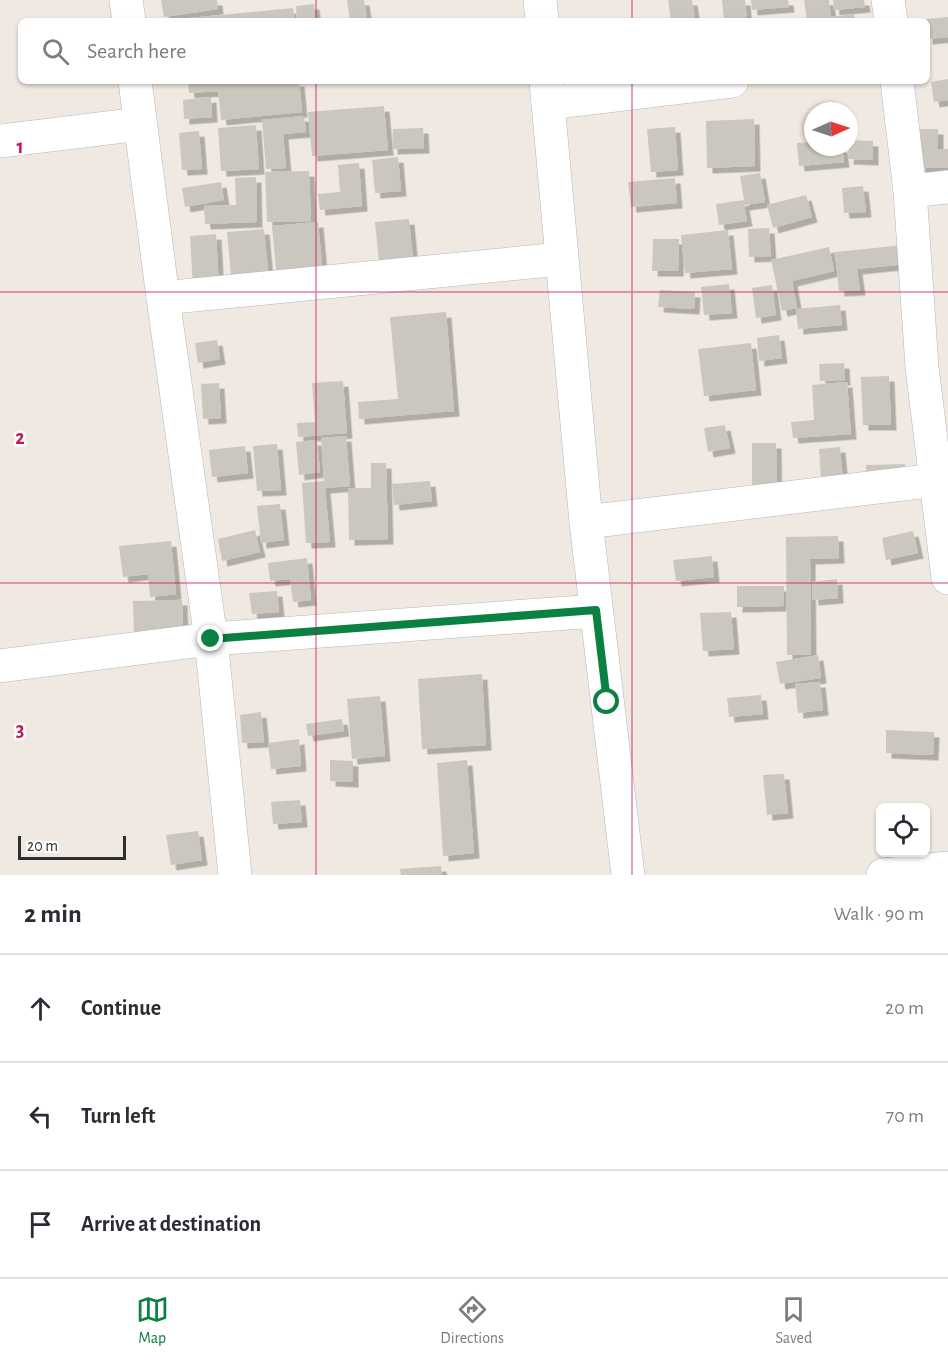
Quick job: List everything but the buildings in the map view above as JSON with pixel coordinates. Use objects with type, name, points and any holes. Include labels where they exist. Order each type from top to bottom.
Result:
[{"type":"street","points":[[126,0],[129,18]]},
{"type":"street","points":[[540,0],[542,18]]},
{"type":"street","points":[[888,0],[891,18]]},
{"type":"street","points":[[135,84],[162,298],[211,639],[235,875]]},
{"type":"street","points":[[628,875],[586,522],[547,92],[682,84]]},
{"type":"street","points":[[897,84],[935,365],[936,480],[948,578]]},
{"type":"street","points":[[0,141],[140,124]]},
{"type":"street","points":[[910,191],[948,187]]},
{"type":"street","points":[[162,298],[561,259]]},
{"type":"street","points":[[586,522],[936,480]]},
{"type":"street","points":[[0,666],[211,639],[596,610]]},
{"type":"street","points":[[883,875],[948,868]]},
{"type":"route","points":[[211,639],[596,610],[607,702]]}]
